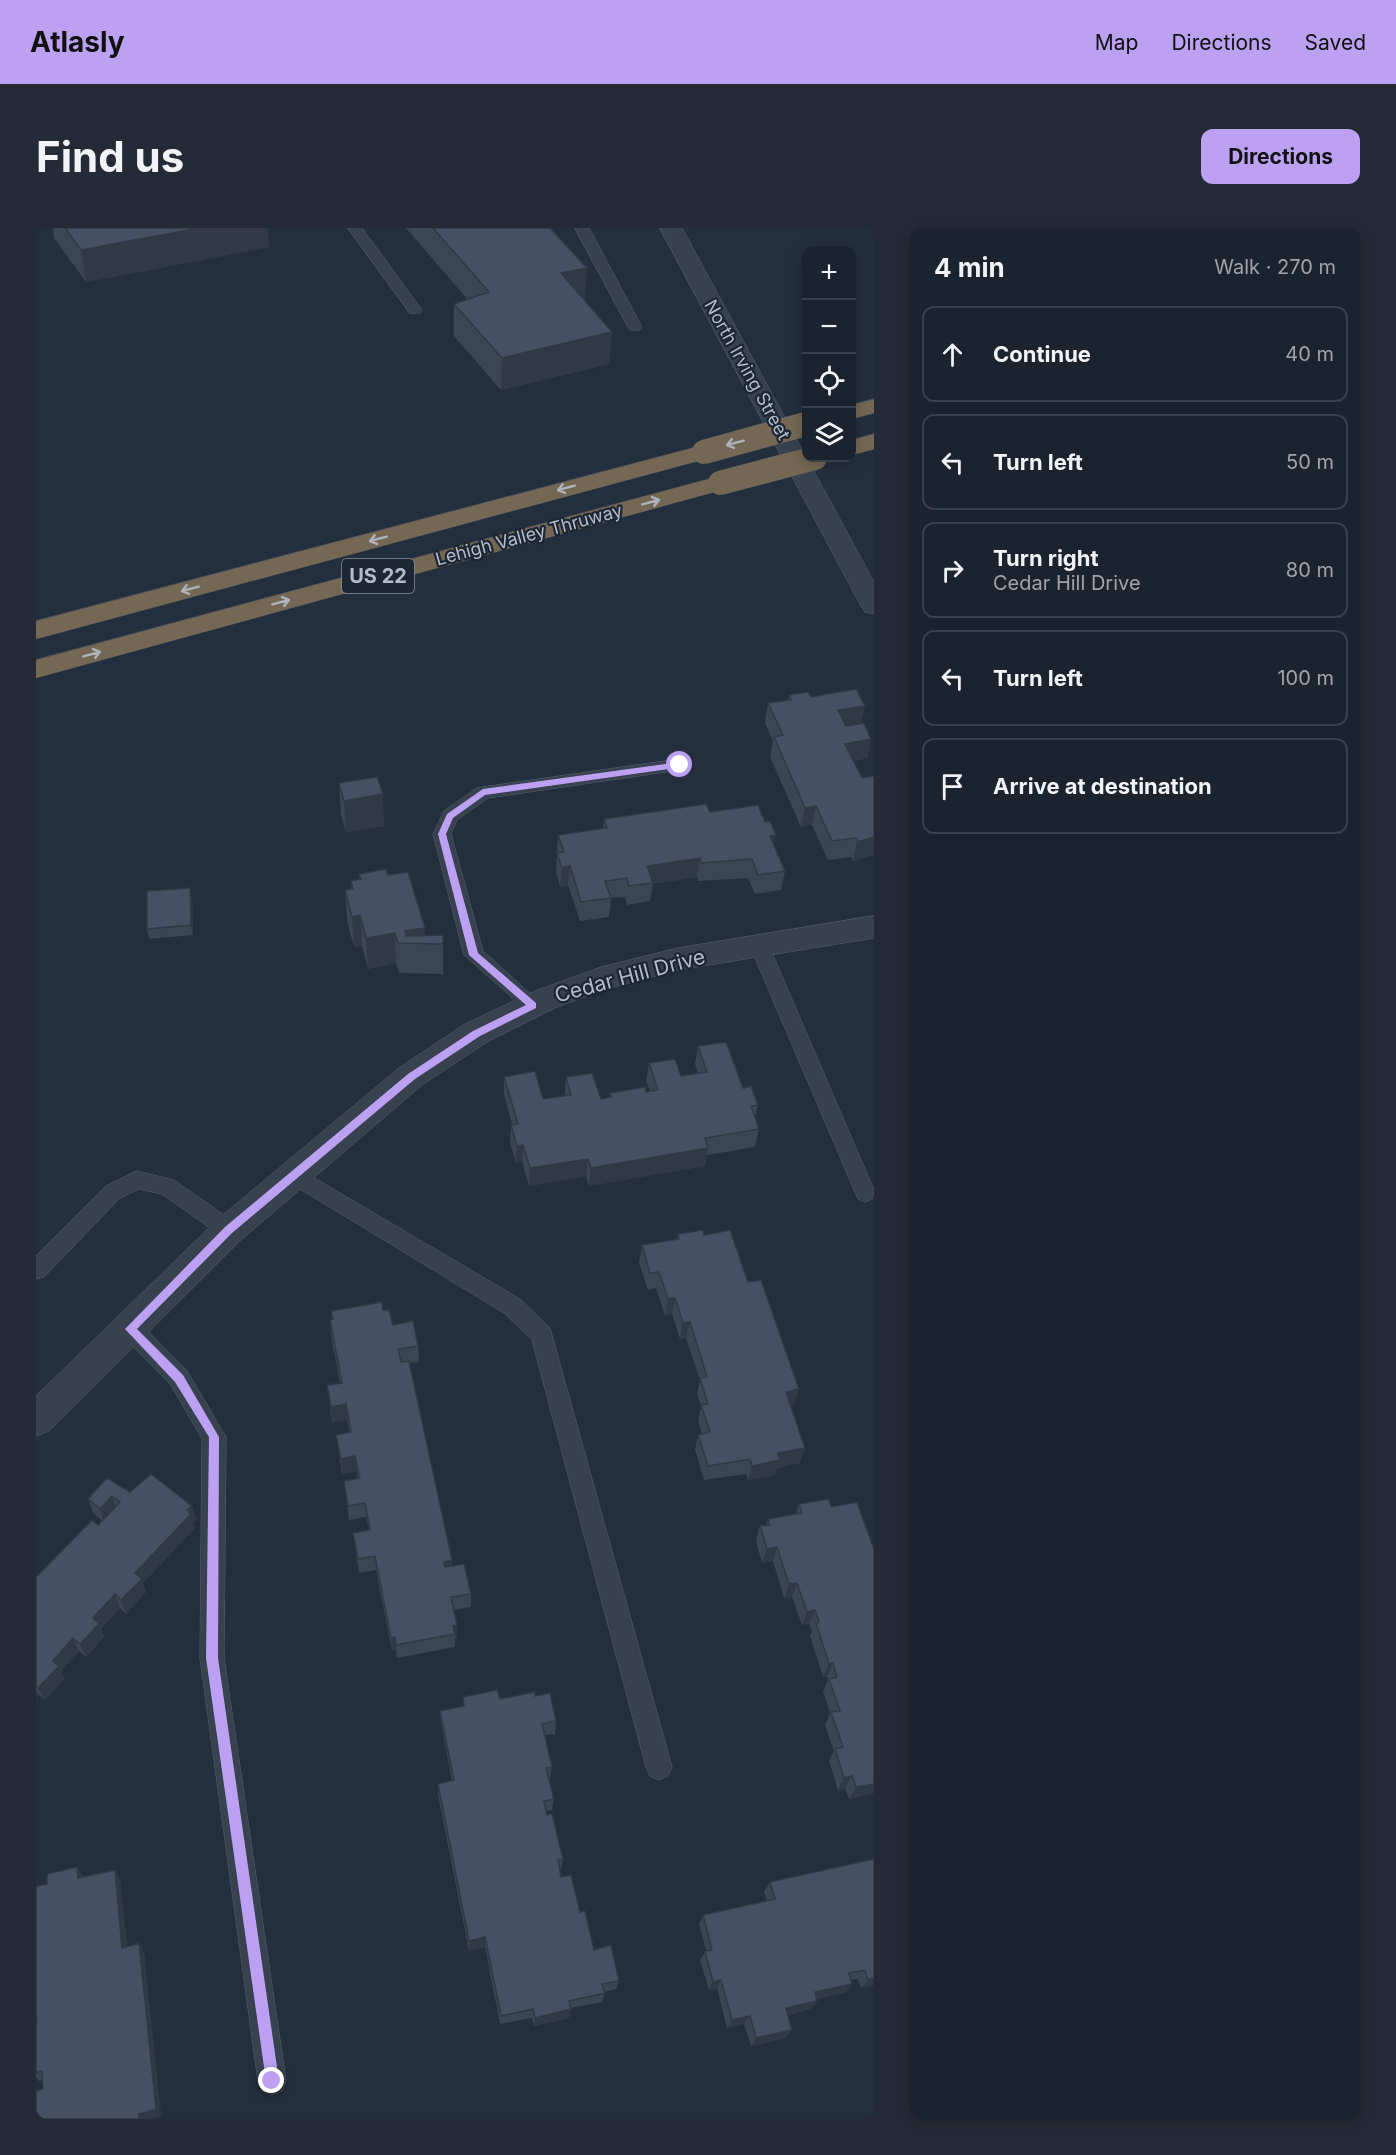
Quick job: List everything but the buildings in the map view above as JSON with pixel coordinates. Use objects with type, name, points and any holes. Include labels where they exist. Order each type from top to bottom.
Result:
[{"type":"highway","points":[[856,411],[874,406]]},
{"type":"highway","name":"Lehigh Valley Thruway","points":[[36,630],[802,425]]},
{"type":"highway","name":"Lehigh Valley Thruway","points":[[36,669],[802,461]]},
{"type":"street","name":"North Irving Street","points":[[671,228],[874,606]]},
{"type":"street","name":"Cedar Hill Drive","points":[[36,1420],[228,1230],[411,1076],[476,1034],[533,1005],[601,979],[678,959],[874,927]]},
{"type":"lane","points":[[355,228],[415,310]]},
{"type":"lane","points":[[582,228],[635,327]]},
{"type":"lane","points":[[533,1005],[474,955],[442,834],[450,816],[483,792],[680,765]]},
{"type":"lane","points":[[759,944],[786,1003],[837,1135],[865,1193]]},
{"type":"lane","points":[[294,1175],[512,1306],[542,1335],[659,1767]]},
{"type":"lane","points":[[36,1270],[113,1192],[137,1180],[167,1186],[228,1230]]},
{"type":"lane","points":[[130,1329],[179,1378],[214,1437],[212,1658],[272,2081]]},
{"type":"route","points":[[272,2081],[212,1658],[214,1437],[179,1378],[130,1329],[228,1230],[411,1076],[476,1034],[533,1005],[474,955],[442,834],[450,816],[483,792],[680,765]]}]
